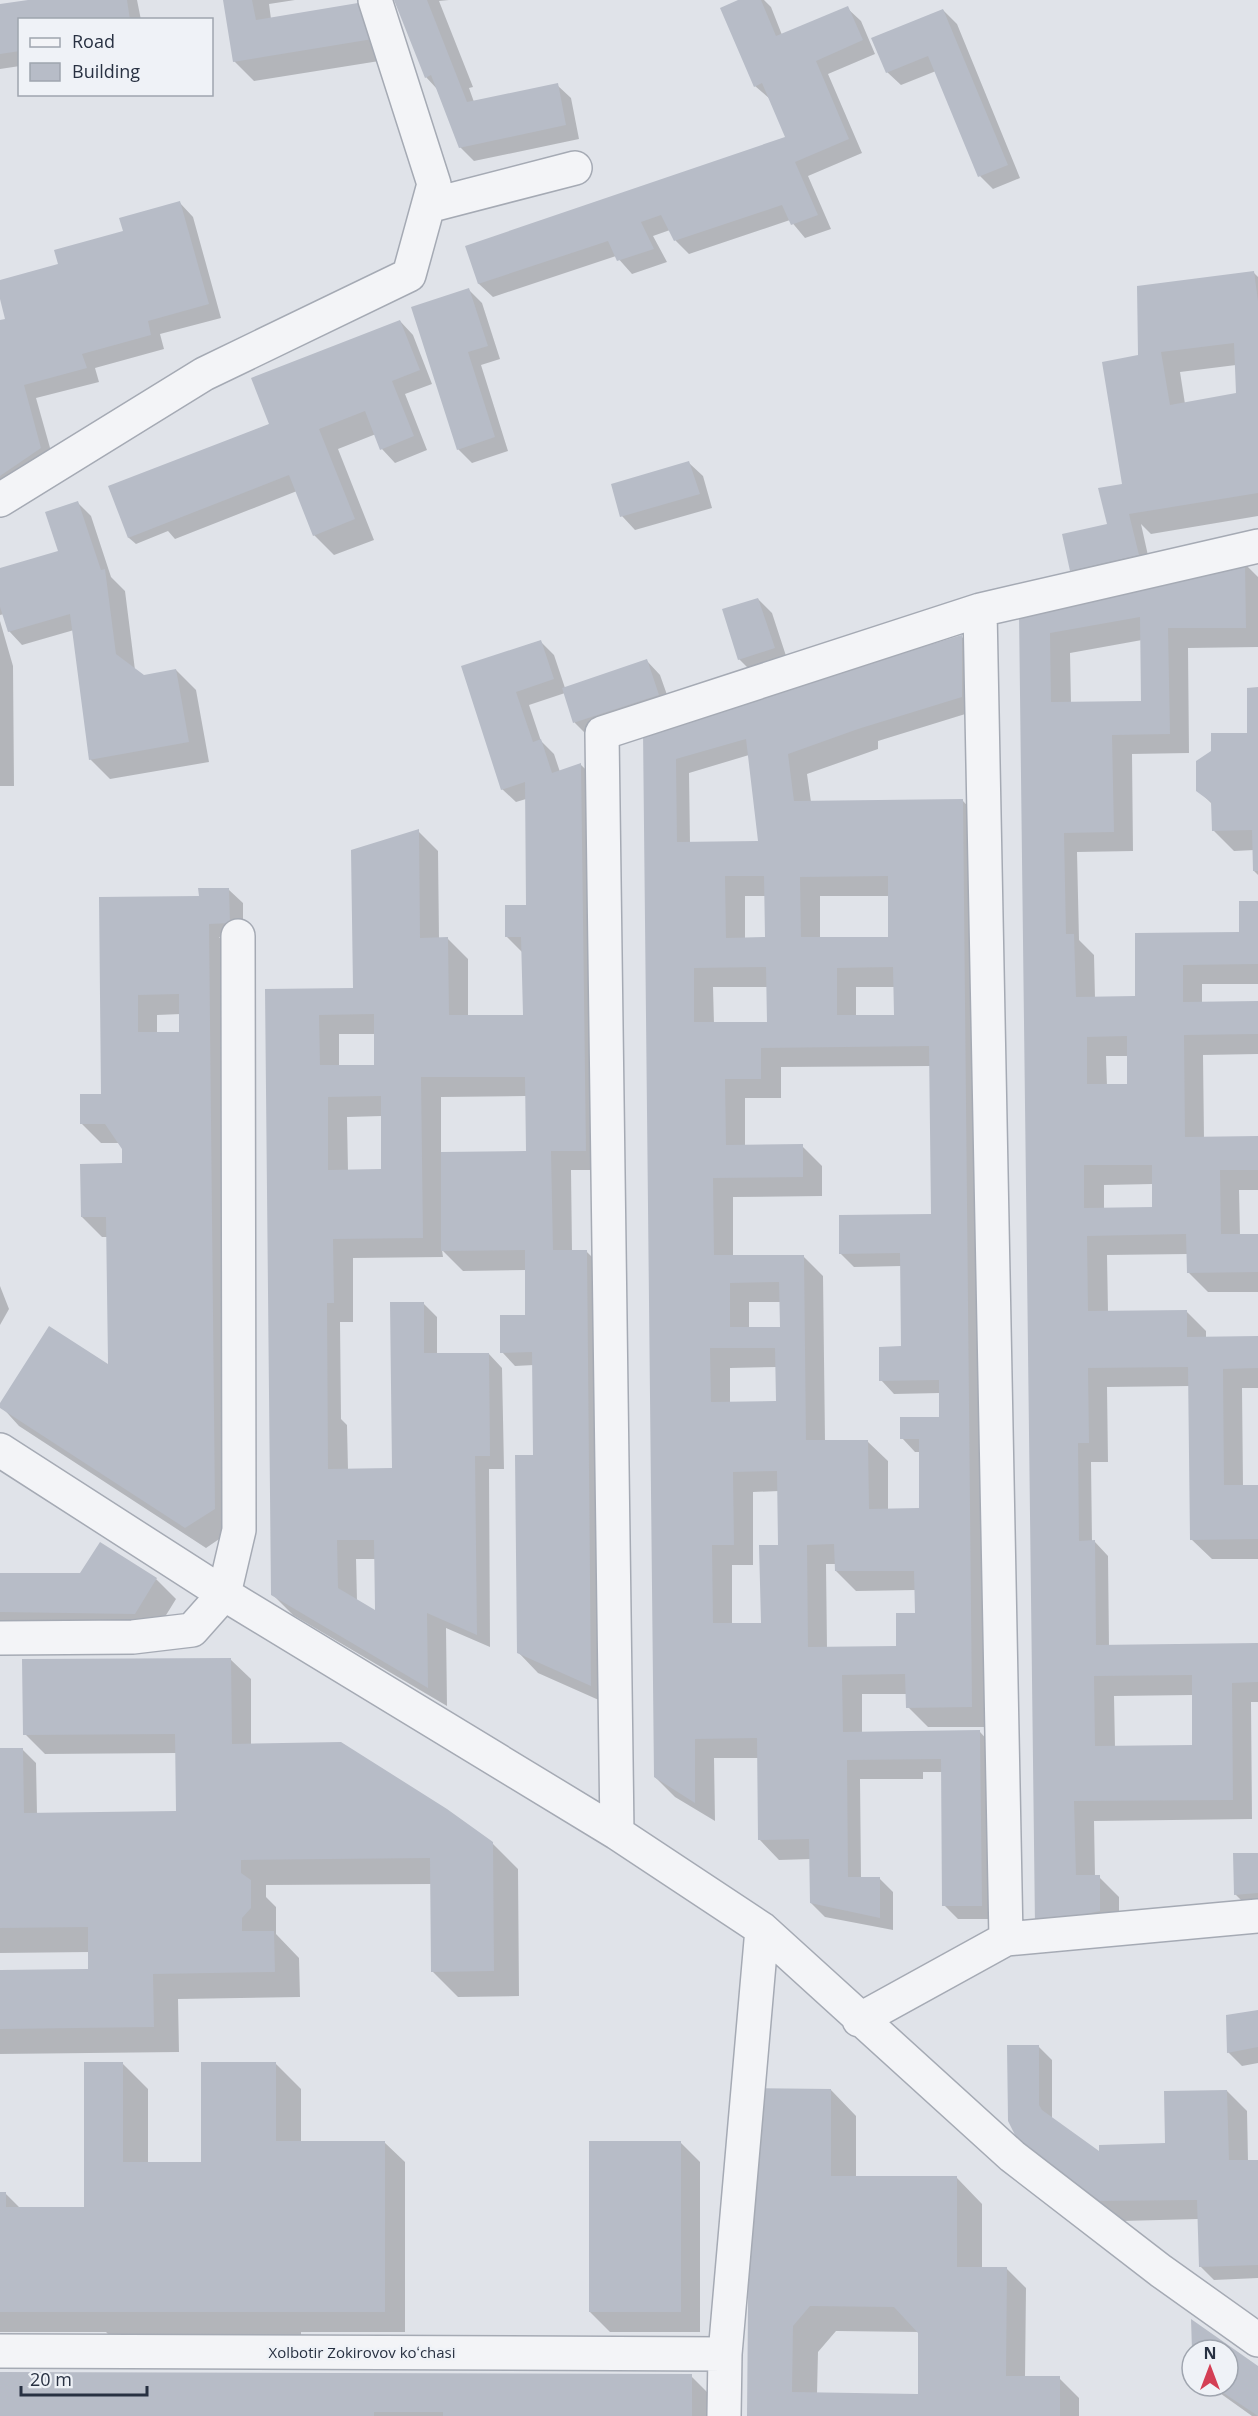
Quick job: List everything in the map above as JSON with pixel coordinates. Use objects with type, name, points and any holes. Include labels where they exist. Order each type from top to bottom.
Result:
[{"type":"street","points":[[0,500],[204,374],[409,274],[434,184],[375,0]]},
{"type":"street","points":[[428,206],[575,168]]},
{"type":"street","points":[[617,1833],[602,733],[980,610],[1258,546]]},
{"type":"street","points":[[980,610],[1005,1939]]},
{"type":"street","points":[[0,1638],[133,1637],[192,1630],[224,1594],[239,1530],[238,936]]},
{"type":"street","points":[[0,1450],[224,1594],[617,1833],[762,1929],[1012,2156],[1161,2271],[1258,2340]]},
{"type":"street","points":[[860,2020],[1005,1939],[1258,1917]]},
{"type":"street","points":[[724,2416],[725,2354],[762,1929]]},
{"type":"street","name":"Xolbotir Zokirovov koʻchasi","points":[[0,2351],[725,2354]]},
{"type":"building","points":[[28,0],[127,0],[130,18],[18,18],[18,51],[0,54],[0,4]]},
{"type":"building","points":[[223,0],[252,0],[256,20],[364,2],[379,38],[233,62]]},
{"type":"building","points":[[394,0],[427,0],[467,102],[558,83],[566,125],[459,148],[431,75],[425,78]]},
{"type":"building","points":[[738,0],[761,0],[776,36],[848,6],[863,40],[816,61],[849,139],[795,162],[818,215],[791,225],[782,205],[674,241],[661,215],[641,222],[654,249],[617,261],[608,241],[478,284],[465,246],[785,137],[762,83],[754,87],[720,8]]},
{"type":"building","points":[[943,9],[1008,165],[978,177],[928,56],[886,73],[871,38]]},
{"type":"building","points":[[180,201],[209,304],[148,321],[151,335],[82,354],[87,368],[24,385],[41,448],[0,476],[0,320],[5,319],[0,299],[0,280],[58,264],[54,250],[123,231],[119,218]]},
{"type":"building","points":[[1254,271],[1258,301],[1258,493],[1129,514],[1139,555],[1070,571],[1062,534],[1107,524],[1098,488],[1122,484],[1102,362],[1138,355],[1137,286]],"holes":[[[1234,343],[1236,393],[1170,405],[1161,352]]]},
{"type":"building","points":[[469,288],[488,346],[468,352],[495,437],[457,450],[411,307]]},
{"type":"building","points":[[400,320],[420,370],[392,381],[414,436],[380,450],[365,411],[319,429],[355,519],[313,536],[289,475],[128,538],[108,486],[269,424],[251,378]]},
{"type":"building","points":[[689,461],[700,494],[620,517],[611,484]]},
{"type":"building","points":[[78,501],[101,570],[105,569],[116,654],[144,675],[176,669],[189,742],[89,760],[70,614],[8,632],[0,607],[0,568],[58,551],[45,512]]},
{"type":"building","points":[[1245,562],[1246,628],[1168,628],[1170,734],[1112,735],[1114,832],[1064,833],[1066,934],[1074,934],[1076,997],[1135,996],[1135,933],[1239,932],[1239,901],[1258,901],[1258,964],[1183,965],[1183,1002],[1258,1001],[1258,1034],[1184,1035],[1185,1137],[1258,1136],[1258,1170],[1220,1170],[1221,1234],[1258,1234],[1258,1272],[1187,1273],[1186,1234],[1087,1236],[1088,1311],[1187,1310],[1187,1337],[1258,1336],[1258,1368],[1223,1369],[1224,1485],[1258,1485],[1258,1539],[1190,1540],[1188,1367],[1088,1368],[1089,1443],[1078,1443],[1079,1541],[1095,1540],[1096,1645],[1258,1643],[1258,1682],[1232,1683],[1233,1800],[1074,1801],[1076,1875],[1100,1875],[1100,1911],[1035,1925],[1019,612]],"holes":[[[1140,617],[1141,701],[1051,702],[1050,633]],[[1127,1036],[1127,1084],[1087,1084],[1087,1037]],[[1084,1165],[1152,1165],[1152,1207],[1084,1208]],[[1192,1675],[1192,1745],[1095,1746],[1094,1676]]]},
{"type":"building","points":[[758,598],[775,648],[738,660],[722,609]]},
{"type":"building","points":[[962,635],[962,697],[858,729],[788,754],[794,801],[963,799],[972,1707],[906,1708],[905,1674],[842,1675],[843,1732],[980,1730],[982,1906],[942,1906],[941,1759],[847,1760],[848,1877],[880,1877],[880,1918],[810,1903],[809,1839],[758,1840],[757,1738],[695,1739],[695,1803],[654,1777],[643,731]],"holes":[[[746,739],[758,841],[677,842],[676,759]],[[725,876],[764,876],[765,937],[726,938]],[[888,876],[888,937],[801,937],[800,877]],[[766,967],[767,1022],[694,1022],[694,968]],[[893,967],[894,1015],[837,1015],[837,968]],[[929,1046],[931,1214],[839,1215],[839,1254],[900,1253],[901,1346],[879,1347],[879,1381],[939,1380],[939,1417],[900,1417],[900,1439],[919,1439],[919,1508],[869,1509],[868,1440],[806,1440],[804,1255],[714,1255],[713,1178],[803,1177],[803,1144],[726,1145],[725,1079],[761,1079],[761,1048]],[[779,1282],[780,1327],[730,1327],[730,1283]],[[710,1348],[775,1348],[776,1401],[711,1402]],[[777,1471],[778,1545],[759,1545],[761,1623],[713,1623],[712,1545],[734,1545],[733,1472]],[[834,1544],[835,1571],[914,1571],[915,1613],[896,1613],[896,1646],[808,1647],[807,1545]]]},
{"type":"building","points":[[541,640],[554,679],[516,692],[533,742],[541,739],[552,773],[581,763],[586,1151],[551,1151],[553,1250],[587,1250],[591,1686],[517,1653],[515,1455],[533,1455],[532,1352],[500,1353],[500,1315],[525,1315],[525,1250],[441,1251],[441,1152],[526,1151],[525,1077],[421,1077],[423,1238],[333,1239],[334,1303],[327,1303],[328,1469],[392,1468],[390,1302],[424,1302],[424,1353],[489,1353],[490,1456],[475,1456],[477,1635],[427,1613],[428,1688],[271,1595],[265,989],[353,988],[351,850],[419,829],[420,938],[448,937],[449,1015],[523,1015],[521,937],[505,937],[505,905],[526,905],[525,782],[501,790],[461,666]],"holes":[[[374,1014],[374,1065],[320,1065],[319,1015]],[[381,1096],[381,1169],[328,1170],[328,1097]],[[337,1540],[374,1540],[375,1610],[338,1588]]]},
{"type":"building","points":[[647,659],[659,695],[573,723],[562,688]]},
{"type":"building","points":[[1258,687],[1258,871],[1253,871],[1252,830],[1212,831],[1211,802],[1196,791],[1196,761],[1211,751],[1211,733],[1247,733],[1247,688]]},
{"type":"building","points":[[198,888],[229,888],[230,923],[209,924],[215,1509],[185,1528],[0,1408],[0,1403],[49,1326],[108,1364],[106,1217],[81,1217],[80,1164],[122,1163],[122,1149],[105,1124],[80,1124],[80,1094],[101,1094],[99,897],[199,896]],"holes":[[[179,994],[179,1032],[138,1032],[138,995]]]},
{"type":"building","points":[[100,1542],[157,1578],[135,1614],[0,1612],[0,1573],[80,1573]]},
{"type":"building","points":[[231,1658],[232,1744],[341,1742],[447,1809],[493,1842],[494,1971],[431,1972],[430,1858],[241,1860],[241,1873],[251,1880],[251,1908],[242,1918],[242,1931],[274,1931],[275,1972],[153,1974],[154,2027],[0,2029],[0,1970],[88,1969],[88,1927],[0,1928],[0,1748],[23,1748],[24,1813],[176,1811],[175,1734],[23,1735],[22,1659]]},
{"type":"building","points":[[1233,1853],[1258,1853],[1258,1893],[1234,1895]]},
{"type":"building","points":[[1258,2010],[1258,2047],[1227,2053],[1226,2015]]},
{"type":"building","points":[[1007,2045],[1039,2045],[1039,2105],[1042,2110],[1099,2151],[1099,2145],[1165,2143],[1164,2091],[1227,2090],[1229,2160],[1258,2160],[1258,2265],[1199,2267],[1197,2200],[1100,2201],[1018,2141],[1008,2121]]},
{"type":"building","points":[[84,2062],[123,2062],[123,2162],[201,2162],[201,2062],[276,2062],[276,2141],[385,2141],[385,2312],[0,2312],[0,2192],[6,2192],[6,2207],[84,2207]]},
{"type":"building","points":[[750,2088],[831,2089],[831,2176],[957,2176],[957,2267],[1007,2267],[1006,2376],[1060,2376],[1060,2416],[747,2416]],"holes":[[[810,2306],[894,2307],[918,2333],[918,2394],[792,2392],[793,2326]]]},
{"type":"building","points":[[589,2141],[681,2141],[681,2312],[589,2312]]},
{"type":"building","points":[[1191,2319],[1218,2338],[1192,2338]]},
{"type":"building","points":[[1240,2353],[1258,2366],[1258,2416],[1231,2398],[1240,2398]]},
{"type":"building","points":[[0,2372],[692,2374],[692,2416],[443,2416],[443,2412],[374,2412],[374,2416],[0,2416]]}]
